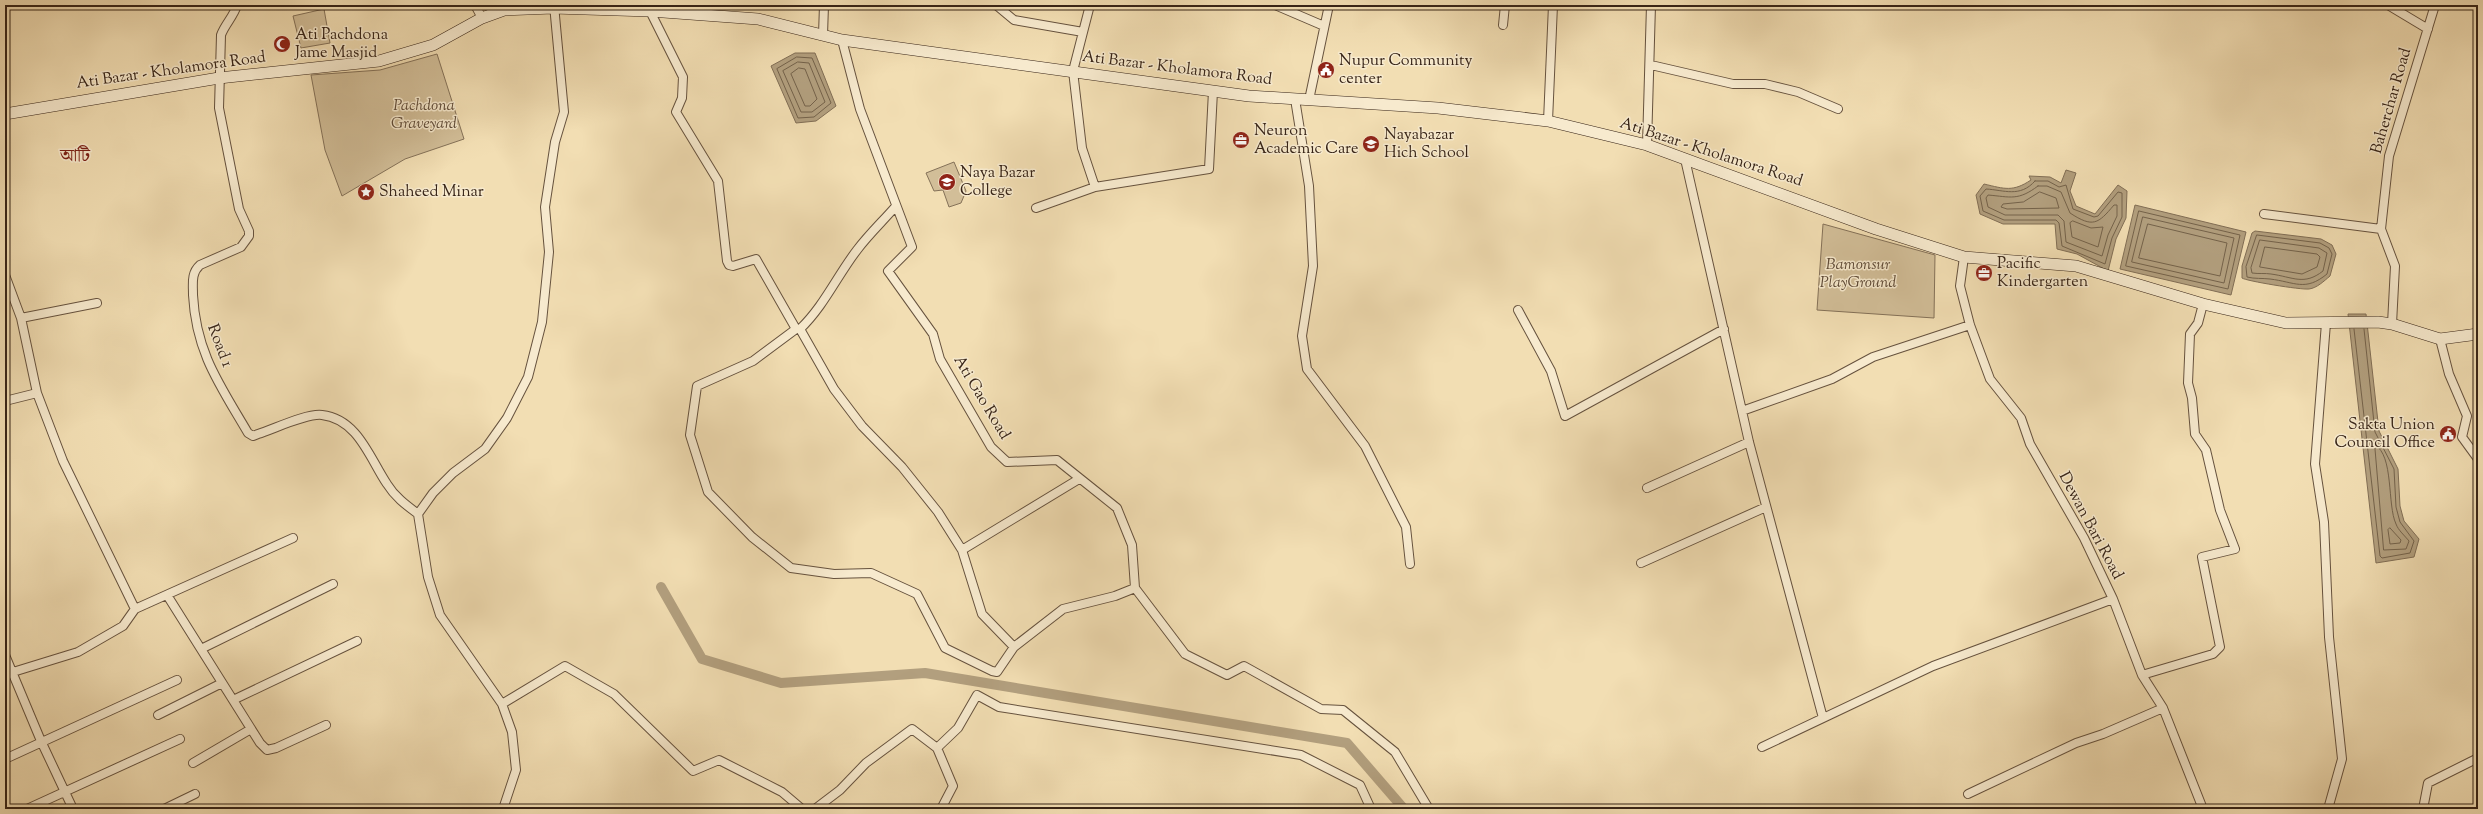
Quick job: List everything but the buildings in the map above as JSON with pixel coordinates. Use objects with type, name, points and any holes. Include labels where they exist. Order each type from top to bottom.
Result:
[{"type":"main road","name":"Ati Bazar - Kholamora Road","points":[[5,114],[219,78],[379,61],[433,45],[482,18],[504,10],[553,7],[650,11],[758,19],[842,40],[1213,90],[1295,99],[1438,108],[1548,121],[1647,145],[1818,206],[1876,229],[1964,257],[2076,266],[2203,304],[2286,323],[2378,322],[2392,324]]},
{"type":"main road","points":[[2392,324],[2440,339],[2478,334]]},
{"type":"street","points":[[219,78],[221,35],[225,24],[234,14],[237,5]]},
{"type":"street","points":[[475,5],[482,18]]},
{"type":"street","points":[[823,35],[824,5]]},
{"type":"street","points":[[996,5],[1014,20],[1083,32]]},
{"type":"street","points":[[1090,5],[1073,71],[1082,148],[1095,187]]},
{"type":"street","points":[[1275,5],[1324,26]]},
{"type":"street","points":[[1309,100],[1329,5]]},
{"type":"street","points":[[1504,5],[1504,25]]},
{"type":"street","points":[[1548,121],[1554,5]]},
{"type":"street","points":[[1647,145],[1651,65],[1651,5]]},
{"type":"street","points":[[2388,5],[2428,29]]},
{"type":"street","name":"Baherchar Road","points":[[2392,324],[2395,266],[2381,229],[2389,156],[2436,5]]},
{"type":"street","points":[[503,809],[516,770],[512,732],[502,704],[440,615],[428,577],[418,514],[433,493],[453,473],[485,449],[506,418],[528,378],[542,322],[549,252],[545,207],[555,142],[564,112],[553,7]]},
{"type":"street","points":[[650,11],[683,77],[682,98],[676,112],[718,181],[727,261],[729,265],[733,266],[756,259],[834,389],[862,426],[902,467],[938,512],[962,550],[982,614],[1014,647]]},
{"type":"street","points":[[842,40],[860,109],[896,206],[857,249],[832,291],[813,317],[753,361],[698,386],[690,435],[708,492],[752,537],[792,568],[834,574],[871,572],[917,594],[945,648],[997,672],[1014,647],[1063,609],[1115,596],[1135,588],[1186,654],[1227,675],[1244,666],[1321,709],[1343,710],[1395,752],[1429,809]]},
{"type":"street","points":[[1651,65],[1733,84],[1765,84],[1798,92],[1838,109]]},
{"type":"street","name":"Road 1","points":[[219,78],[219,108],[234,188],[239,209],[249,230],[249,236],[241,247],[200,265],[195,269],[192,277],[194,319],[206,361],[248,433],[253,436],[310,416],[322,415],[336,420],[357,434],[387,485],[400,501],[418,514]]},
{"type":"street","points":[[1036,208],[1095,187],[1208,169],[1213,90]]},
{"type":"street","points":[[1295,99],[1309,186],[1312,258],[1302,336],[1307,368],[1365,446],[1406,527],[1410,564]]},
{"type":"street","points":[[1685,159],[1749,442],[1823,718]]},
{"type":"street","name":"Ati Gao Road","points":[[896,206],[912,247],[888,271],[933,334],[940,359],[991,447],[1007,462],[1057,460],[1117,508],[1132,546],[1135,588]]},
{"type":"street","points":[[2264,214],[2381,229]]},
{"type":"street","name":"Dewan Bari Road","points":[[1964,257],[1960,286],[1970,325],[1990,379],[2021,418],[2030,444],[2084,538],[2113,599],[2142,675],[2163,708],[2203,809]]},
{"type":"street","points":[[5,275],[21,318],[37,393],[63,462],[135,609]]},
{"type":"street","points":[[21,318],[97,303]]},
{"type":"street","points":[[2142,675],[2213,654],[2220,647],[2202,557],[2235,549],[2220,510],[2206,450],[2195,434],[2192,398],[2188,382],[2190,334],[2198,323],[2203,304]]},
{"type":"street","points":[[1518,310],[1551,371],[1565,416],[1724,329]]},
{"type":"street","points":[[2328,809],[2342,759],[2329,637],[2324,522],[2315,464],[2330,323]]},
{"type":"street","points":[[1742,411],[1832,378],[1873,357],[1970,325]]},
{"type":"street","points":[[2440,339],[2449,374],[2467,416],[2462,437],[2478,459]]},
{"type":"street","points":[[5,401],[37,393]]},
{"type":"street","points":[[1647,488],[1749,442]]},
{"type":"street","points":[[962,550],[1079,479]]},
{"type":"street","points":[[1641,563],[1766,506]]},
{"type":"street","points":[[12,672],[78,652],[123,626],[135,609],[293,538]]},
{"type":"street","points":[[201,649],[333,584]]},
{"type":"street","points":[[167,595],[222,683],[267,750],[276,748],[326,725]]},
{"type":"street","points":[[1762,747],[1933,666],[2113,599]]},
{"type":"street","points":[[233,700],[357,641]]},
{"type":"street","points":[[5,655],[41,741],[73,809]]},
{"type":"street","points":[[502,704],[565,666],[614,694],[693,771],[719,760],[782,792],[802,809]]},
{"type":"street","points":[[5,759],[41,741],[177,680]]},
{"type":"street","points":[[158,715],[222,683]]},
{"type":"street","points":[[937,748],[958,728],[977,695],[999,707],[1301,756],[1360,785],[1371,809]]},
{"type":"street","points":[[1968,794],[2076,743],[2103,734],[2163,708]]},
{"type":"street","points":[[193,763],[252,729]]},
{"type":"street","points":[[816,809],[840,790],[866,763],[912,729],[937,748],[953,786],[940,809]]},
{"type":"street","points":[[27,809],[180,739]]},
{"type":"street","points":[[2423,809],[2428,783],[2478,758]]},
{"type":"street","points":[[164,809],[196,794]]},
{"type":"green space","points":[[324,9],[330,43],[301,48],[293,16]]},
{"type":"green space","name":"Pachdona Graveyard","points":[[437,54],[464,139],[405,159],[342,196],[325,150],[311,75],[380,70]]},
{"type":"green space","points":[[954,162],[966,191],[961,203],[949,207],[943,190],[934,191],[926,173]]},
{"type":"green space","name":"Bamonsur PlayGround","points":[[1823,224],[1935,255],[1934,318],[1817,310]]},
{"type":"water","points":[[795,53],[815,53],[836,106],[816,121],[796,123],[771,66]]},
{"type":"water","points":[[2066,170],[2076,173],[2070,191],[2076,206],[2095,214],[2118,185],[2127,191],[2126,218],[2116,239],[2108,271],[2077,254],[2057,249],[2055,224],[2003,224],[1980,214],[1976,195],[1984,184],[2003,188],[2014,188],[2031,180],[2029,176],[2050,177],[2061,183]]},
{"type":"water","points":[[2135,205],[2246,232],[2231,295],[2120,269]]},
{"type":"water","points":[[2255,231],[2321,239],[2332,245],[2336,254],[2330,276],[2318,286],[2309,289],[2274,285],[2242,278],[2242,266],[2252,233]]},
{"type":"water","points":[[2348,314],[2366,314],[2379,431],[2398,469],[2400,506],[2404,521],[2419,539],[2414,557],[2376,563]]},
{"type":"waterway","points":[[661,587],[702,659],[781,683],[925,673],[1347,743],[1404,809]]},
{"type":"place","name":"Ati Pachdona Jame Masjid","points":[[282,44]]},
{"type":"place","name":"Nupur Community center","points":[[1326,70]]},
{"type":"place","name":"Neuron Academic Care","points":[[1241,140]]},
{"type":"place","name":"Nayabazar Hich School","points":[[1371,144]]},
{"type":"place","name":"Naya Bazar College","points":[[947,182]]},
{"type":"place","name":"Shaheed Minar","points":[[366,192]]},
{"type":"place","name":"Pacific Kindergarten","points":[[1984,273]]},
{"type":"place","name":"Sakta Union Council Office","points":[[2448,434]]},
{"type":"district","name":"আটি","points":[[75,157]]}]
